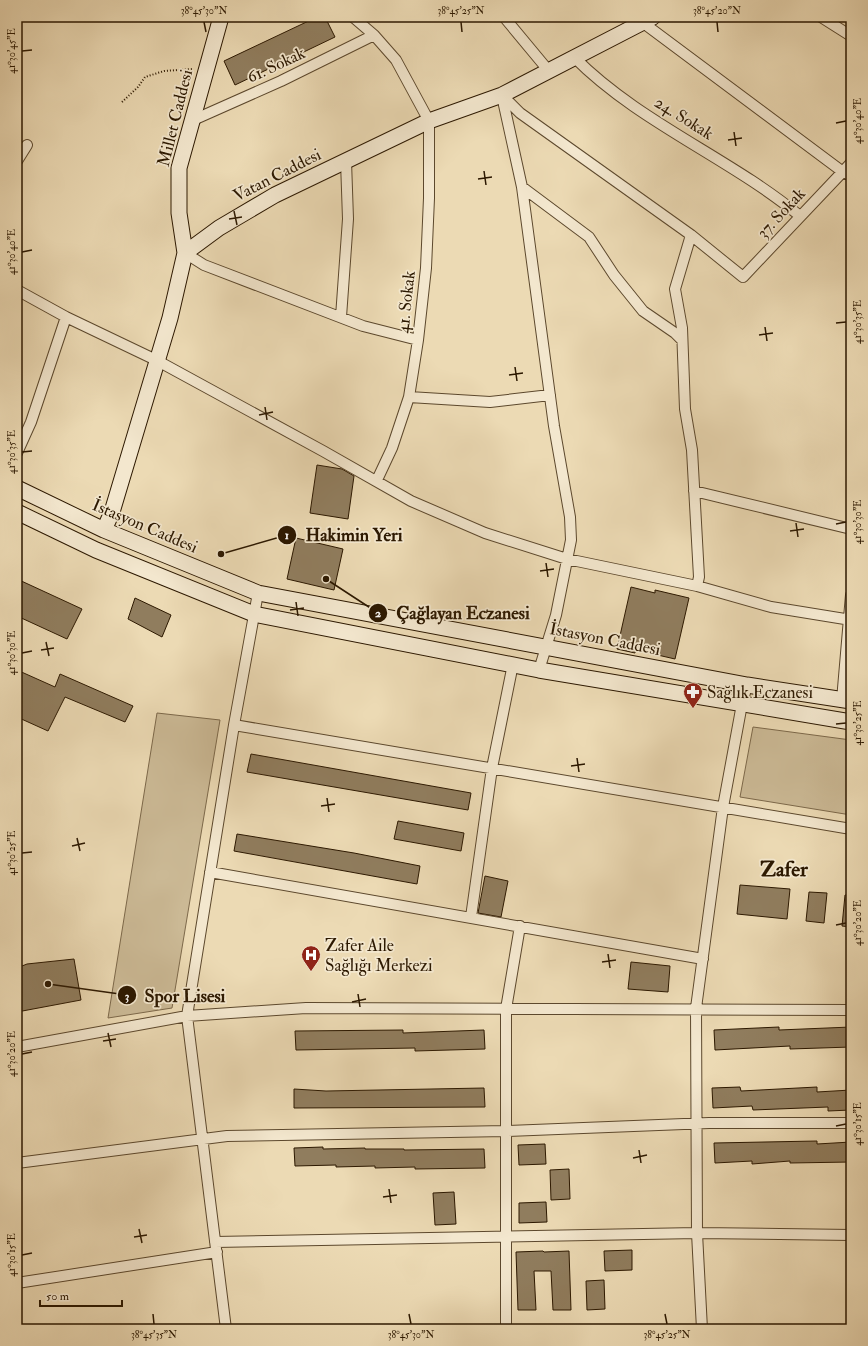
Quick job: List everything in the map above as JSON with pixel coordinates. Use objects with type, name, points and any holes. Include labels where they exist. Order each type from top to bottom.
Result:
[{"type":"main road","name":"Millet Caddesi","points":[[186,253],[178,213],[179,168],[221,17]]},
{"type":"main road","name":"Vatan Caddesi","points":[[186,253],[219,228],[269,199],[429,121],[502,95],[645,19]]},
{"type":"main road","points":[[104,530],[112,512],[156,360],[170,318],[186,253]]},
{"type":"main road","name":"İstasyon Caddesi","points":[[17,488],[104,530],[258,593],[747,685],[846,700]]},
{"type":"main road","points":[[17,512],[96,550],[254,614],[539,670],[851,722]]},
{"type":"street","points":[[504,17],[548,70]]},
{"type":"street","points":[[821,17],[851,36]]},
{"type":"street","points":[[360,19],[396,60],[429,121]]},
{"type":"street","points":[[645,19],[847,174]]},
{"type":"street","name":"61. Sokak","points":[[191,121],[282,81],[374,35]]},
{"type":"street","name":"24. Sokak","points":[[574,57],[593,76],[635,107],[719,159],[787,205],[800,216]]},
{"type":"street","points":[[502,95],[522,187],[550,395],[570,518],[571,540],[556,616],[539,670]]},
{"type":"street","points":[[502,95],[520,113],[691,235],[675,289],[682,340],[685,409],[692,450],[700,578],[697,586]]},
{"type":"street","name":"41. Sokak","points":[[377,480],[392,448],[409,397],[418,340],[426,268],[429,198],[429,121]]},
{"type":"street","points":[[17,161],[27,145]]},
{"type":"street","points":[[341,317],[348,219],[346,161]]},
{"type":"street","name":"37. Sokak","points":[[691,235],[743,277],[800,216],[847,174],[851,163]]},
{"type":"street","points":[[522,187],[589,237],[614,275],[644,311],[675,333],[682,340]]},
{"type":"street","points":[[186,253],[204,265],[363,326],[418,340]]},
{"type":"street","points":[[17,290],[66,317],[156,360],[377,480],[411,501],[485,533],[567,558],[697,586],[771,607],[850,620]]},
{"type":"street","points":[[17,453],[31,422],[66,317]]},
{"type":"street","points":[[409,397],[490,402],[550,395]]},
{"type":"street","points":[[694,491],[851,529]]},
{"type":"street","points":[[226,1329],[187,1016],[234,725],[258,593]]},
{"type":"street","points":[[846,700],[851,595]]},
{"type":"street","points":[[471,917],[492,768],[513,664]]},
{"type":"street","points":[[702,1329],[697,1233],[696,1008],[723,807],[742,704],[747,685]]},
{"type":"street","points":[[234,725],[851,829]]},
{"type":"street","points":[[210,872],[702,959]]},
{"type":"street","points":[[506,1329],[506,1009],[520,926]]},
{"type":"street","points":[[17,1047],[187,1016],[306,1008],[696,1008],[851,1010]]},
{"type":"street","points":[[17,1163],[227,1136],[506,1132],[696,1124],[851,1123]]},
{"type":"street","points":[[17,1283],[216,1247],[697,1233],[851,1235]]},
{"type":"path","points":[[122,102],[138,88],[145,78],[164,71],[186,69],[206,71]]},
{"type":"shaded area","points":[[157,713],[220,720],[172,1008],[108,1018]]},
{"type":"shaded area","points":[[753,727],[851,740],[851,815],[740,797]]},
{"type":"building","points":[[317,17],[325,17],[335,37],[235,85],[224,61]]},
{"type":"building","points":[[317,465],[342,469],[354,476],[348,519],[310,513]]},
{"type":"building","points":[[296,538],[343,549],[334,590],[287,579]]},
{"type":"building","points":[[17,579],[82,609],[67,639],[17,616]]},
{"type":"building","points":[[631,587],[655,593],[655,590],[689,598],[675,659],[636,650],[635,653],[617,649]]},
{"type":"building","points":[[135,598],[171,615],[162,637],[128,619]]},
{"type":"building","points":[[17,670],[55,687],[60,674],[133,706],[125,722],[65,697],[48,731],[17,717]]},
{"type":"building","points":[[251,754],[471,793],[468,810],[247,772]]},
{"type":"building","points":[[398,821],[464,833],[461,851],[394,839]]},
{"type":"building","points":[[237,834],[354,853],[420,866],[417,884],[234,851]]},
{"type":"building","points":[[485,876],[508,881],[501,917],[478,913]]},
{"type":"building","points":[[740,885],[790,889],[787,919],[737,914]]},
{"type":"building","points":[[809,892],[827,893],[824,923],[806,921]]},
{"type":"building","points":[[845,895],[851,895],[851,927],[842,926]]},
{"type":"building","points":[[74,959],[81,1000],[17,1012],[17,968],[27,964]]},
{"type":"building","points":[[631,962],[670,966],[668,992],[628,989]]},
{"type":"building","points":[[779,1027],[779,1030],[851,1027],[851,1047],[790,1049],[790,1046],[715,1050],[714,1030]]},
{"type":"building","points":[[403,1030],[403,1033],[484,1030],[485,1049],[415,1051],[415,1048],[296,1050],[295,1031]]},
{"type":"building","points":[[740,1087],[741,1091],[817,1087],[817,1092],[851,1090],[851,1110],[828,1111],[828,1107],[753,1110],[752,1106],[713,1108],[712,1088]]},
{"type":"building","points":[[484,1088],[485,1107],[294,1108],[294,1089],[326,1091]]},
{"type":"building","points":[[817,1141],[817,1144],[851,1142],[851,1162],[790,1163],[790,1161],[752,1164],[752,1161],[715,1163],[714,1143]]},
{"type":"building","points":[[545,1144],[546,1164],[519,1165],[518,1145]]},
{"type":"building","points":[[323,1147],[323,1149],[484,1149],[485,1168],[415,1169],[415,1167],[336,1167],[336,1165],[295,1166],[294,1148]]},
{"type":"building","points":[[569,1169],[570,1199],[551,1200],[550,1170]]},
{"type":"building","points":[[454,1192],[456,1224],[435,1225],[433,1193]]},
{"type":"building","points":[[546,1202],[547,1222],[519,1223],[519,1203]]},
{"type":"building","points":[[632,1250],[632,1270],[605,1271],[604,1251]]},
{"type":"building","points":[[569,1251],[571,1310],[553,1310],[551,1271],[534,1271],[536,1310],[518,1310],[516,1252]]},
{"type":"building","points":[[604,1280],[605,1309],[587,1310],[586,1281]]},
{"type":"place","name":"Hakimin Yeri","points":[[221,554]]},
{"type":"place","name":"Çağlayan Eczanesi","points":[[326,579]]},
{"type":"place","name":"Sağlık Eczanesi","points":[[693,709]]},
{"type":"place","name":"Zafer Aile Sağlığı Merkezi","points":[[311,972]]},
{"type":"place","name":"Spor Lisesi","points":[[48,984]]},
{"type":"district","name":"Zafer","points":[[784,869]]}]
